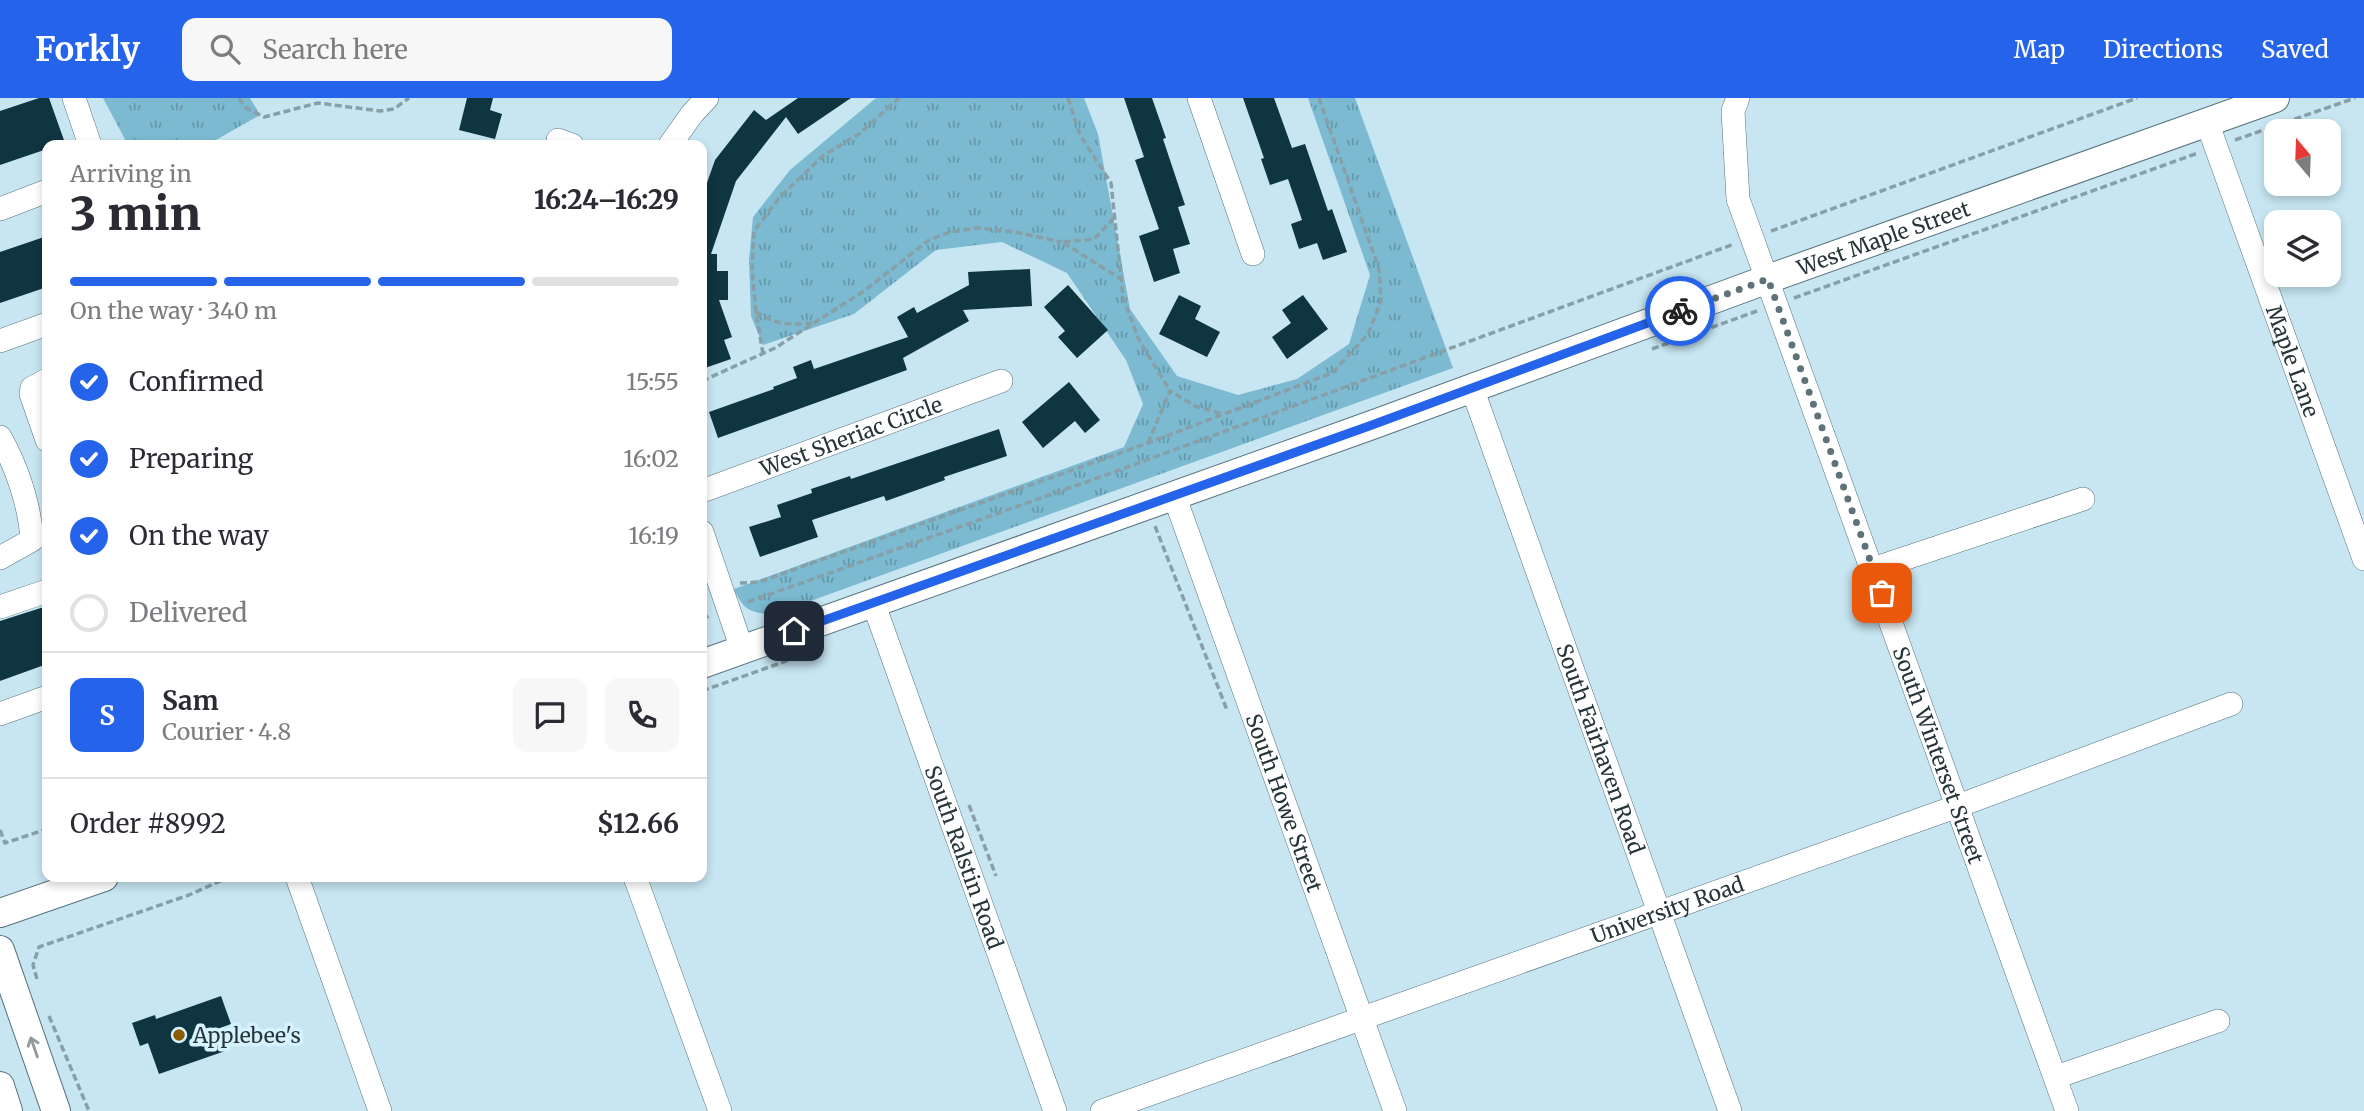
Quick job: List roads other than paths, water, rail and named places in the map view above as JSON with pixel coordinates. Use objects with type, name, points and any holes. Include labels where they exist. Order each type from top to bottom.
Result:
[{"type":"main road","name":"West Maple Street","points":[[707,662],[1472,388],[2222,111],[2275,98]]},
{"type":"main road","points":[[0,913],[90,882]]},
{"type":"main road","points":[[0,950],[56,1111]]},
{"type":"main road","points":[[0,1086],[8,1111]]},
{"type":"street","points":[[74,98],[88,140]]},
{"type":"street","points":[[674,140],[692,114],[708,98]]},
{"type":"street","points":[[1199,98],[1254,254]]},
{"type":"street","name":"South Winterset Street","points":[[1738,98],[1734,111],[1738,199],[2067,1111]]},
{"type":"street","name":"Maple Lane","points":[[2222,111],[2364,559]]},
{"type":"street","points":[[0,209],[42,193]]},
{"type":"street","points":[[0,341],[42,326]]},
{"type":"street","name":"West Sheriac Circle","points":[[707,489],[1001,381]]},
{"type":"street","points":[[42,383],[32,388],[32,394],[42,425]]},
{"type":"street","name":"South Fairhaven Road","points":[[1472,388],[1730,1111]]},
{"type":"street","points":[[0,437],[20,484],[31,523],[40,537],[0,558]]},
{"type":"street","name":"South Howe Street","points":[[1174,495],[1395,1111]]},
{"type":"street","points":[[1873,569],[2083,499]]},
{"type":"street","points":[[707,547],[742,649]]},
{"type":"street","points":[[0,607],[42,593]]},
{"type":"street","name":"South Ralstin Road","points":[[873,603],[1055,1111]]},
{"type":"street","points":[[0,714],[42,699]]},
{"type":"street","name":"University Road","points":[[1102,1111],[1958,806],[2231,704]]},
{"type":"street","points":[[298,882],[380,1111]]},
{"type":"street","points":[[637,882],[720,1111]]},
{"type":"street","points":[[2056,1077],[2218,1021]]},
{"type":"place","name":"Applebee's","points":[[179,1035]]}]
